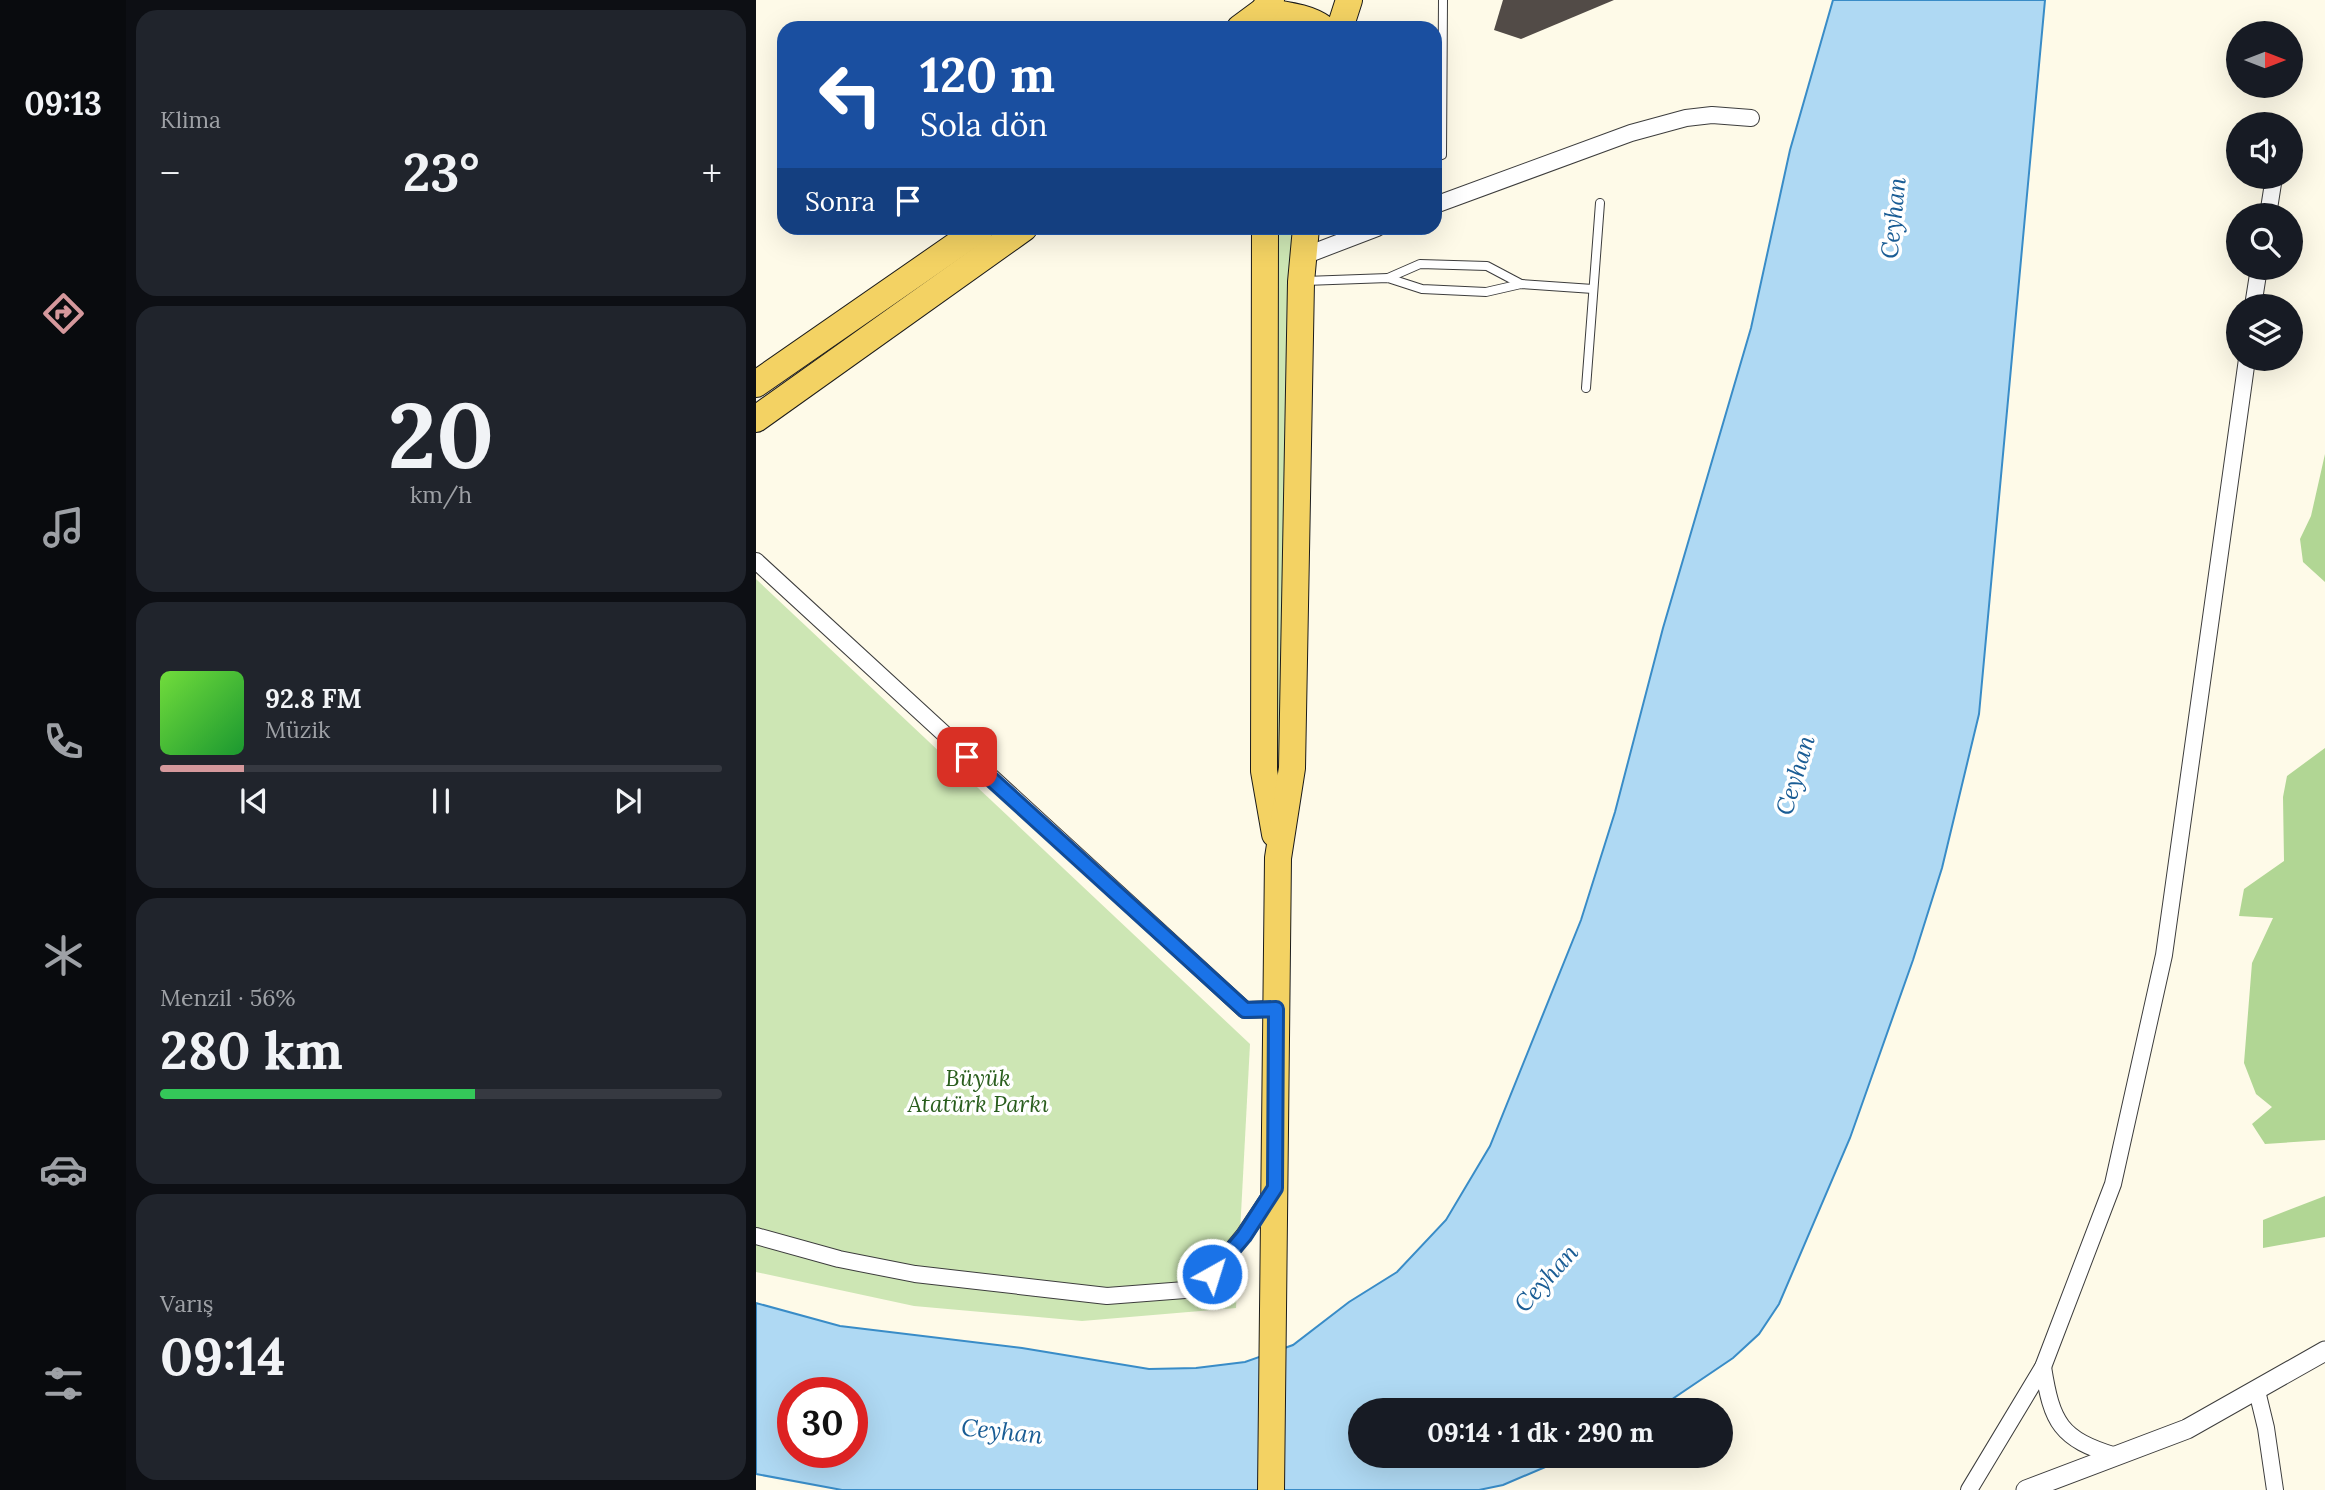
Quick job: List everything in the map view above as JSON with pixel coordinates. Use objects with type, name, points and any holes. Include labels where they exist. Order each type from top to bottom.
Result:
[{"type":"main road","points":[[1342,21],[1349,0]]},
{"type":"main road","points":[[1265,13],[1314,21]]},
{"type":"main road","points":[[756,384],[971,235]]},
{"type":"main road","points":[[756,419],[1014,235]]},
{"type":"main road","points":[[1265,235],[1264,772],[1279,858]]},
{"type":"main road","points":[[1271,1490],[1279,858],[1292,768],[1305,235]]},
{"type":"street","points":[[1442,202],[1631,133],[1712,114],[1751,118]]},
{"type":"street","points":[[1303,269],[1364,235]]},
{"type":"street","points":[[1969,1490],[2043,1367],[2113,1184],[2164,955],[2244,371]]},
{"type":"street","points":[[756,561],[1245,1010],[1276,1009]]},
{"type":"street","points":[[756,1236],[839,1259],[905,1272],[1107,1296],[1185,1290],[1212,1274],[1244,1236],[1275,1188]]},
{"type":"street","points":[[2026,1490],[2051,1486],[2187,1429],[2325,1351]]},
{"type":"street","points":[[2043,1367],[2049,1404],[2068,1436],[2094,1450],[2116,1457]]},
{"type":"street","points":[[2257,1391],[2275,1490]]},
{"type":"lane","points":[[1442,155],[1443,0]]},
{"type":"lane","points":[[1586,388],[1600,203]]},
{"type":"lane","points":[[1388,278],[1420,264],[1487,266],[1521,284]]},
{"type":"lane","points":[[1303,269],[1388,278],[1422,289],[1486,292],[1521,284],[1594,289]]},
{"type":"green space","points":[[1276,235],[1293,235],[1287,298],[1284,782],[1277,783]]},
{"type":"green space","points":[[2325,454],[2325,582],[2303,562],[2300,539],[2311,516]]},
{"type":"green space","name":"Büyük Atatürk Parkı","points":[[756,579],[1250,1044],[1236,1308],[1082,1321],[914,1306],[756,1272]]},
{"type":"green space","points":[[2325,748],[2325,1140],[2265,1144],[2252,1124],[2272,1107],[2256,1094],[2244,1063],[2252,963],[2273,918],[2239,916],[2244,889],[2284,861],[2283,797],[2287,776]]},
{"type":"green space","points":[[2325,1196],[2325,1237],[2263,1248],[2263,1220]]},
{"type":"water","name":"Ceyhan","points":[[1833,0],[2045,0],[1979,714],[1942,868],[1913,960],[1850,1138],[1779,1304],[1759,1334],[1733,1358],[1674,1398],[1348,1398],[1348,1468],[1543,1468],[1503,1485],[1479,1490],[842,1490],[756,1474],[756,1303],[840,1326],[1022,1348],[1149,1369],[1196,1368],[1245,1362],[1293,1345],[1349,1302],[1397,1272],[1446,1220],[1490,1146],[1581,920],[1615,812],[1663,628],[1751,328],[1790,150]]},
{"type":"building","points":[[1503,0],[1614,0],[1521,39],[1494,30]]},
{"type":"route","points":[[967,757],[1245,1010],[1276,1009],[1275,1188],[1244,1236],[1212,1274]]}]
